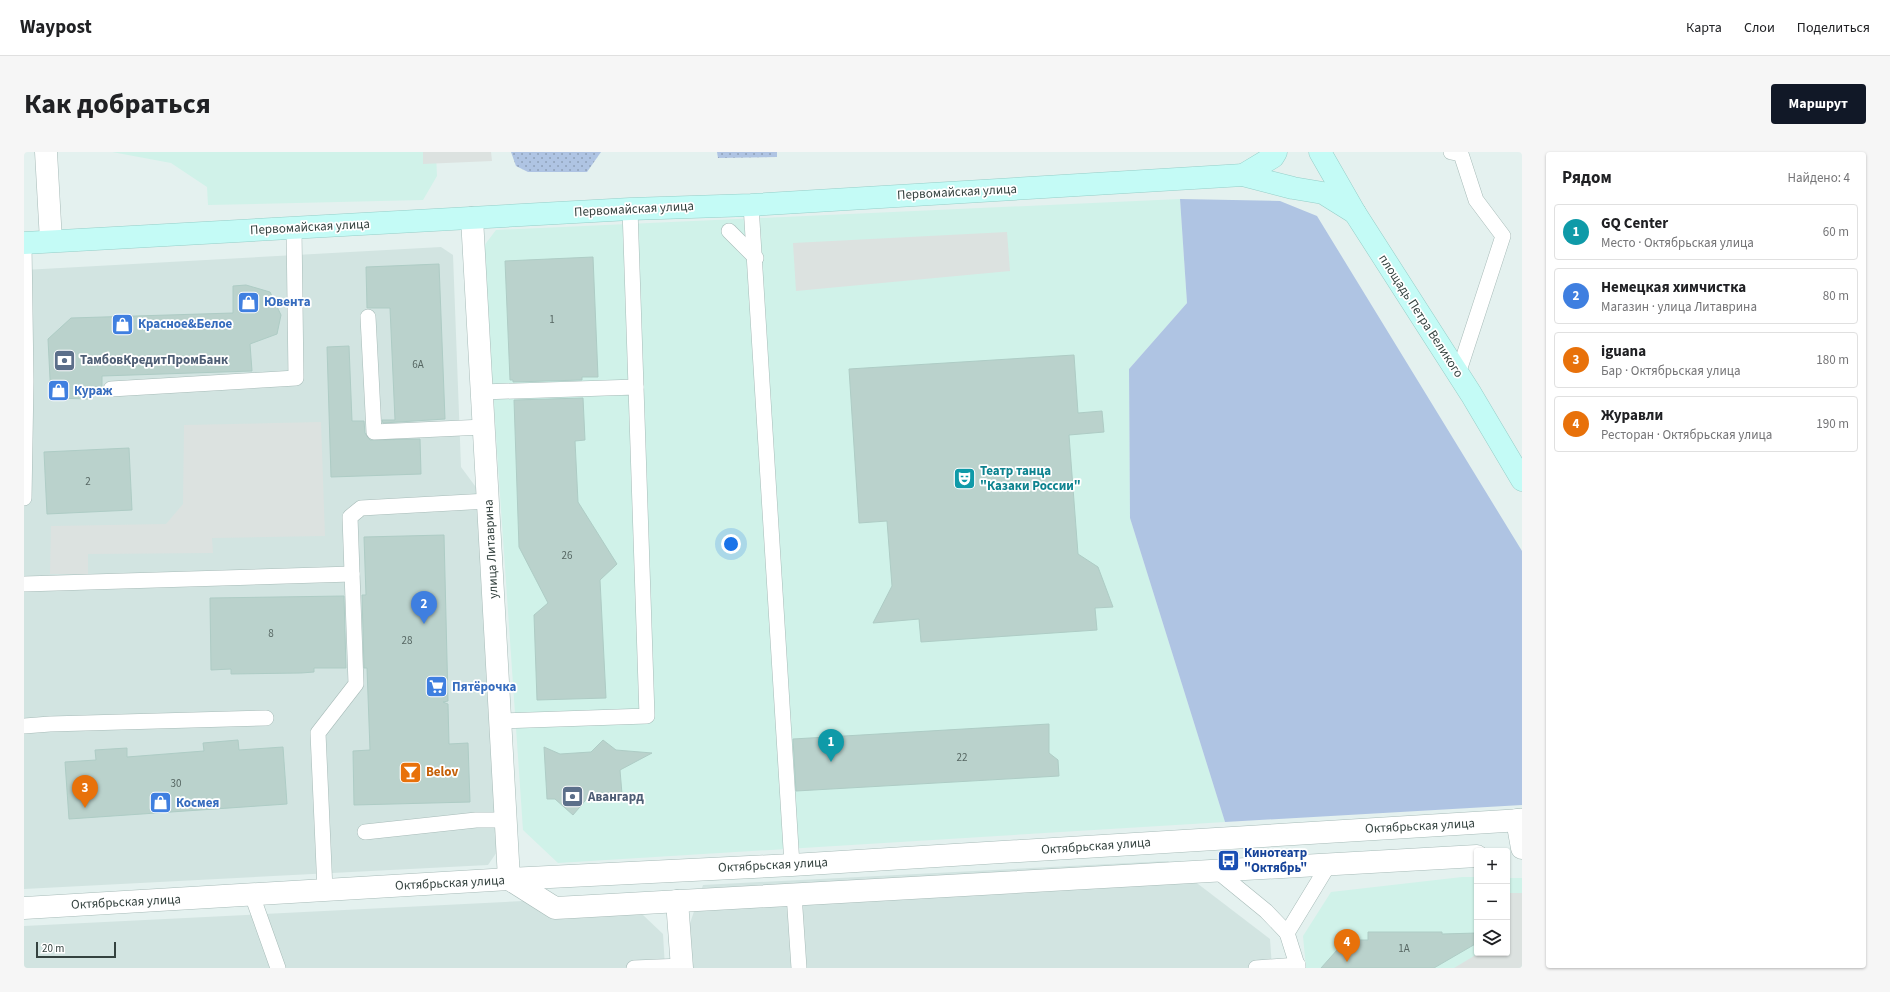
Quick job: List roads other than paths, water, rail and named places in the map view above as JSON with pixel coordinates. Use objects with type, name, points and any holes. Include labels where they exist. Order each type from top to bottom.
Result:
[{"type":"main road","points":[[1243,175],[1273,157],[1276,152]]},
{"type":"main road","name":"площадь Петра Великого","points":[[1320,152],[1355,213],[1458,374],[1522,480]]},
{"type":"main road","name":"Первомайская улица","points":[[24,243],[630,209],[751,205],[1243,175]]},
{"type":"main road","points":[[1243,175],[1293,188],[1323,193],[1355,213]]},
{"type":"street","points":[[46,152],[51,241]]},
{"type":"street","name":"улица Литаврина","points":[[472,218],[509,879]]},
{"type":"street","points":[[1519,820],[1522,848]]},
{"type":"street","name":"Октябрьская улица","points":[[24,908],[509,879],[792,865],[1519,820]]},
{"type":"street","points":[[1510,854],[1522,853]]},
{"type":"street","points":[[509,879],[555,908],[1474,856]]},
{"type":"street","points":[[677,901],[682,967]]},
{"type":"lane","points":[[1451,152],[1461,154],[1476,200],[1504,236],[1458,374]]},
{"type":"lane","points":[[751,205],[756,258],[792,865]]},
{"type":"lane","points":[[500,721],[646,716],[630,209]]},
{"type":"lane","points":[[111,389],[296,378],[294,228]]},
{"type":"lane","points":[[729,231],[756,258]]},
{"type":"lane","points":[[24,243],[24,498]]},
{"type":"lane","points":[[368,317],[374,432],[484,427]]},
{"type":"lane","points":[[482,392],[636,387]]},
{"type":"lane","points":[[325,890],[318,733],[356,684],[350,517],[362,508],[488,502]]},
{"type":"lane","points":[[24,584],[352,574]]},
{"type":"lane","points":[[24,726],[266,718]]},
{"type":"lane","points":[[365,832],[476,820],[506,820]]},
{"type":"lane","points":[[1287,933],[1329,864]]},
{"type":"lane","points":[[1217,870],[1266,911],[1287,933],[1298,967],[1256,968]]},
{"type":"lane","points":[[794,894],[799,968]]},
{"type":"lane","points":[[252,895],[278,968]]},
{"type":"lane","points":[[634,968],[682,967]]},
{"type":"place","name":"Ювента","points":[[248,302]]},
{"type":"place","name":"Красное&Белое","points":[[122,324]]},
{"type":"place","name":"ТамбовКредитПромБанк","points":[[64,360]]},
{"type":"place","name":"Кураж","points":[[58,391]]},
{"type":"place","name":"Театр танца \"Казаки России\"","points":[[964,478]]},
{"type":"place","name":"Немецкая химчистка","points":[[424,624]]},
{"type":"place","name":"Пятёрочка","points":[[437,687]]},
{"type":"place","name":"GQ Center","points":[[831,762]]},
{"type":"place","name":"Belov","points":[[410,772]]},
{"type":"place","name":"Авангард","points":[[573,797]]},
{"type":"place","name":"Космея","points":[[160,803]]},
{"type":"place","name":"iguana","points":[[85,808]]},
{"type":"place","name":"Кинотеатр \"Октябрь\"","points":[[1229,860]]},
{"type":"place","name":"Журавли","points":[[1347,962]]}]
